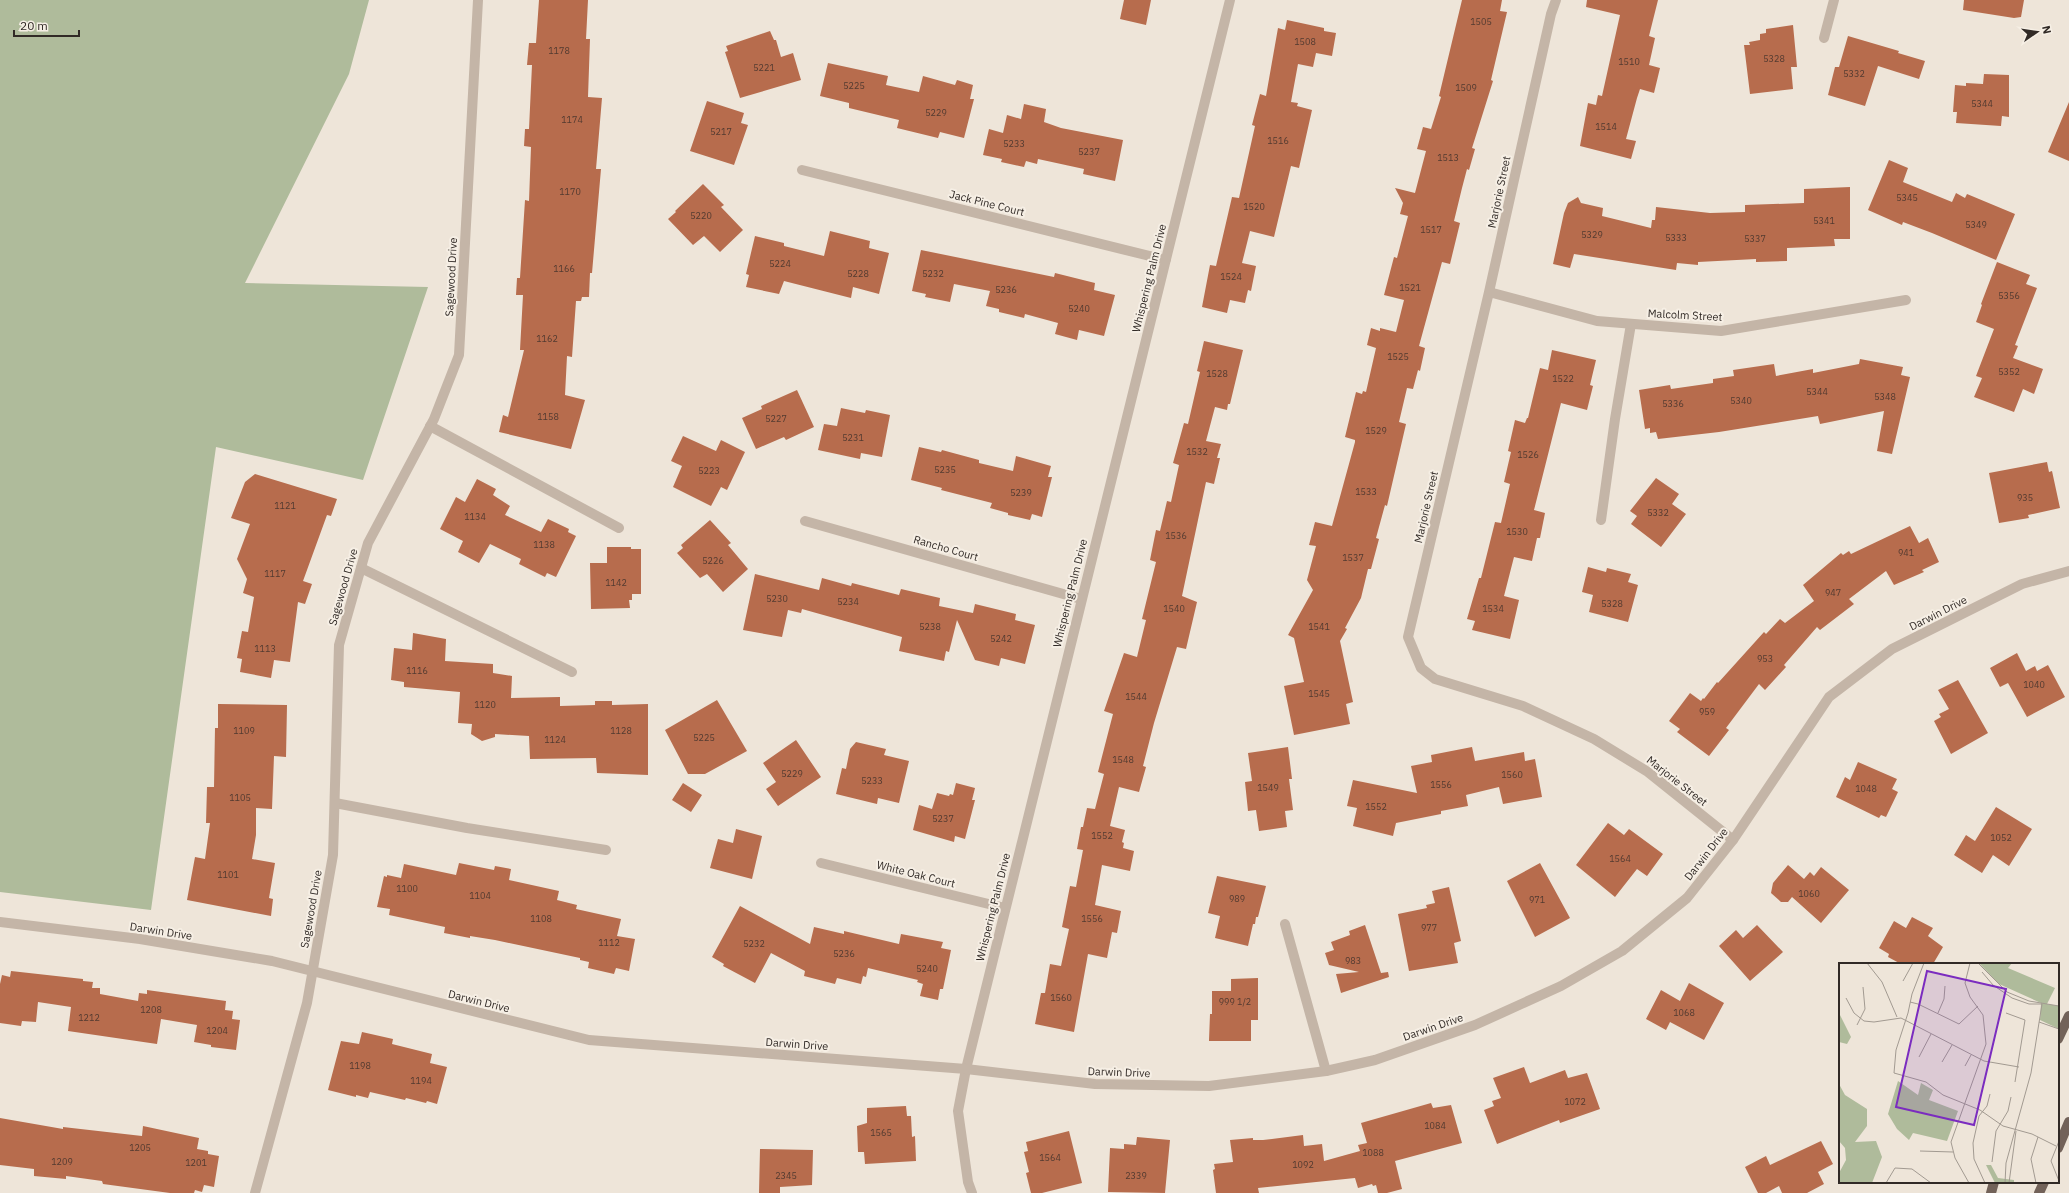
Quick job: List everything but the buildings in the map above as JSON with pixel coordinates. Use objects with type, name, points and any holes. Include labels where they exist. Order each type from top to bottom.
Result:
[{"type":"main road","points":[[2059,1037],[2069,1016]]},
{"type":"main road","points":[[2059,1146],[2069,1122]]},
{"type":"main road","points":[[1990,1193],[1994,1183]]},
{"type":"main road","points":[[2039,1193],[2044,1183]]},
{"type":"street","name":"Sagewood Drive","points":[[255,1193],[307,1003],[333,855],[339,645],[368,543],[430,426],[459,355],[478,0]]},
{"type":"street","name":"Whispering Palm Drive","points":[[972,1193],[968,1182],[958,1111],[966,1069],[1230,0]]},
{"type":"street","name":"Marjorie Street","points":[[1556,0],[1551,14],[1489,292],[1408,637],[1421,668],[1435,679],[1523,706],[1594,739],[1648,772],[1733,840]]},
{"type":"street","points":[[1824,38],[1834,0]]},
{"type":"street","name":"Jack Pine Court","points":[[802,170],[1166,260]]},
{"type":"street","name":"Malcolm Street","points":[[1489,292],[1597,321],[1721,331],[1906,300]]},
{"type":"street","points":[[1601,520],[1615,419],[1631,324]]},
{"type":"street","points":[[430,426],[620,528]]},
{"type":"street","name":"Rancho Court","points":[[805,521],[1081,599]]},
{"type":"street","points":[[361,568],[572,672]]},
{"type":"street","name":"Darwin Drive","points":[[0,922],[140,939],[272,961],[589,1040],[966,1069],[1096,1084],[1209,1086],[1326,1071],[1375,1060],[1475,1025],[1560,986],[1622,951],[1687,898],[1733,840],[1829,697],[1892,649],[2022,584],[2069,571]]},
{"type":"street","points":[[335,803],[467,828],[606,850]]},
{"type":"street","name":"White Oak Court","points":[[821,863],[1005,908]]},
{"type":"street","points":[[1285,924],[1326,1071]]},
{"type":"green space","points":[[0,0],[369,0],[349,74],[245,283],[428,287],[363,480],[216,447],[151,910],[0,892]]}]
